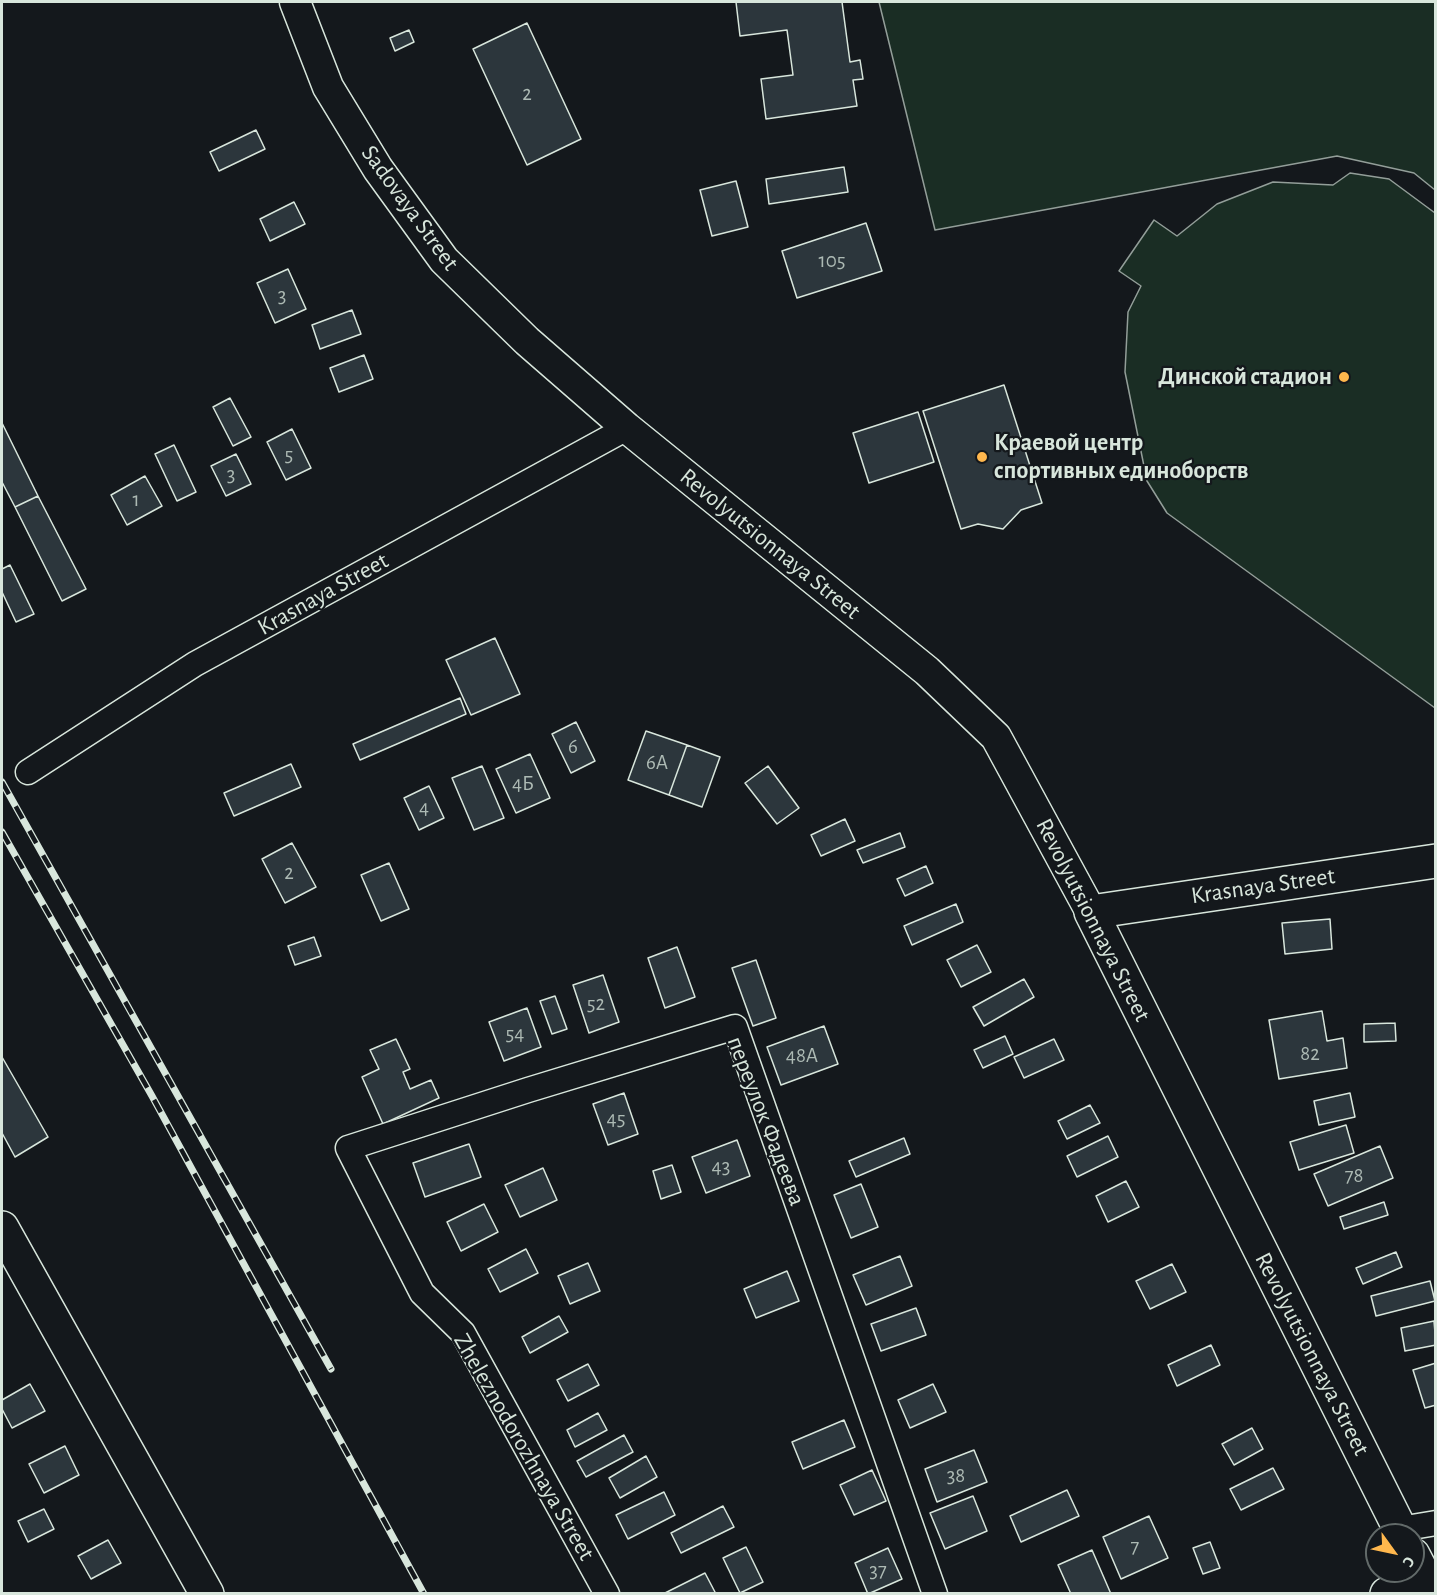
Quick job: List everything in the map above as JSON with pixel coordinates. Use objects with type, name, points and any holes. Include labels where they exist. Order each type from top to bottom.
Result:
[{"type":"main road","name":"Krasnaya Street","points":[[1091,912],[1436,861]]},
{"type":"main road","name":"Revolyutsionnaya Street","points":[[1091,912],[1397,1523]]},
{"type":"main road","points":[[2,1228],[207,1593]]},
{"type":"street","name":"Sadovaya Street","points":[[295,2],[328,87],[378,169],[444,260],[527,341],[627,428]]},
{"type":"street","name":"Krasnaya Street","points":[[28,772],[195,664],[627,428]]},
{"type":"street","name":"Revolyutsionnaya Street","points":[[627,428],[927,670],[996,737],[1091,912]]},
{"type":"street","name":"переулок Фадеева","points":[[348,1148],[735,1027],[935,1593]]},
{"type":"street","name":"Zheleznodorozhnaya Street","points":[[348,1148],[422,1293],[463,1333],[607,1593]]},
{"type":"street","points":[[1425,1541],[1436,1523]]},
{"type":"green space","points":[[879,2],[1435,2],[1435,190],[1414,173],[1337,156],[935,230]]},
{"type":"green space","points":[[1350,173],[1389,179],[1435,213],[1435,708],[1167,513],[1147,481],[1125,372],[1128,312],[1141,286],[1119,271],[1154,220],[1177,236],[1217,204],[1273,182],[1333,185]]},
{"type":"building","points":[[736,2],[842,2],[850,62],[860,60],[863,79],[853,80],[857,106],[766,119],[761,79],[793,75],[787,30],[740,36]]},
{"type":"building","points":[[527,23],[581,139],[527,165],[473,49]]},
{"type":"building","points":[[409,30],[414,42],[395,51],[390,38]]},
{"type":"building","points":[[256,130],[265,149],[219,171],[210,152]]},
{"type":"building","points":[[844,167],[848,192],[769,204],[766,179]]},
{"type":"building","points":[[736,181],[748,227],[712,236],[700,190]]},
{"type":"building","points":[[294,202],[305,224],[270,241],[260,219]]},
{"type":"building","points":[[866,223],[882,271],[797,298],[782,251]]},
{"type":"building","points":[[288,269],[306,309],[275,323],[257,283]]},
{"type":"building","points":[[352,310],[361,334],[320,349],[312,325]]},
{"type":"building","points":[[364,355],[373,379],[339,392],[330,368]]},
{"type":"building","name":"Краевой центр спортивных единоборств","points":[[1004,385],[1042,503],[1021,510],[1003,529],[978,524],[961,529],[923,411]]},
{"type":"building","points":[[230,398],[251,437],[233,446],[213,407]]},
{"type":"building","points":[[918,412],[934,462],[869,483],[853,433]]},
{"type":"building","points":[[2,423],[38,496],[15,507],[2,482]]},
{"type":"building","points":[[292,429],[311,468],[286,480],[267,442]]},
{"type":"building","points":[[174,445],[196,492],[177,501],[155,454]]},
{"type":"building","points":[[236,454],[251,484],[226,496],[211,466]]},
{"type":"building","points":[[145,476],[162,506],[127,525],[111,495]]},
{"type":"building","points":[[38,496],[86,589],[62,601],[15,507]]},
{"type":"building","points":[[10,565],[34,614],[16,622],[2,592],[2,569]]},
{"type":"building","points":[[495,638],[520,694],[471,715],[446,660]]},
{"type":"building","points":[[460,698],[466,714],[360,760],[353,744]]},
{"type":"building","points":[[576,722],[595,761],[571,773],[552,734]]},
{"type":"building","points":[[646,731],[687,745],[669,795],[628,780]]},
{"type":"building","points":[[687,745],[720,757],[702,807],[669,795]]},
{"type":"building","points":[[530,754],[550,798],[516,813],[496,769]]},
{"type":"building","points":[[291,764],[301,787],[234,816],[224,793]]},
{"type":"building","points":[[482,766],[504,818],[474,830],[452,778]]},
{"type":"building","points":[[768,766],[799,808],[777,824],[745,783]]},
{"type":"building","points":[[429,786],[444,818],[419,830],[404,798]]},
{"type":"building","points":[[845,819],[855,841],[821,856],[811,835]]},
{"type":"building","points":[[900,833],[905,847],[863,863],[857,850]]},
{"type":"building","points":[[292,843],[316,887],[285,903],[262,859]]},
{"type":"building","points":[[389,863],[409,909],[381,921],[361,875]]},
{"type":"building","points":[[926,866],[933,883],[905,896],[897,879]]},
{"type":"building","points":[[956,904],[963,922],[912,945],[904,926]]},
{"type":"building","points":[[1330,919],[1332,949],[1285,954],[1282,923]]},
{"type":"building","points":[[314,937],[321,956],[295,965],[288,946]]},
{"type":"building","points":[[977,945],[991,972],[961,987],[947,960]]},
{"type":"building","points":[[677,947],[695,997],[665,1008],[648,958]]},
{"type":"building","points":[[756,960],[776,1018],[753,1026],[732,968]]},
{"type":"building","points":[[603,975],[619,1022],[589,1033],[573,985]]},
{"type":"building","points":[[1024,979],[1034,997],[984,1026],[973,1007]]},
{"type":"building","points":[[555,996],[567,1029],[552,1034],[540,1001]]},
{"type":"building","points":[[527,1008],[541,1047],[504,1061],[489,1022]]},
{"type":"building","points":[[1322,1011],[1327,1041],[1343,1038],[1347,1068],[1279,1079],[1269,1020]]},
{"type":"building","points":[[1395,1023],[1396,1041],[1364,1042],[1364,1024]]},
{"type":"building","points":[[824,1026],[838,1064],[781,1085],[767,1047]]},
{"type":"building","points":[[1005,1036],[1013,1054],[983,1068],[974,1050]]},
{"type":"building","points":[[396,1039],[410,1069],[403,1072],[410,1089],[431,1080],[439,1098],[383,1124],[362,1077],[379,1069],[370,1050]]},
{"type":"building","points":[[1054,1039],[1064,1060],[1024,1078],[1014,1057]]},
{"type":"building","points":[[2,1057],[48,1137],[15,1157],[2,1133]]},
{"type":"building","points":[[624,1093],[638,1134],[608,1145],[593,1104]]},
{"type":"building","points":[[1350,1093],[1355,1117],[1319,1125],[1314,1101]]},
{"type":"building","points":[[1090,1105],[1100,1123],[1067,1139],[1058,1121]]},
{"type":"building","points":[[1346,1125],[1354,1153],[1299,1170],[1290,1142]]},
{"type":"building","points":[[1108,1136],[1118,1157],[1077,1177],[1067,1156]]},
{"type":"building","points":[[904,1138],[910,1154],[856,1177],[849,1161]]},
{"type":"building","points":[[737,1140],[750,1176],[706,1193],[692,1157]]},
{"type":"building","points":[[469,1144],[481,1177],[425,1197],[413,1163]]},
{"type":"building","points":[[1380,1146],[1393,1178],[1328,1206],[1314,1174]]},
{"type":"building","points":[[672,1165],[681,1192],[661,1199],[653,1171]]},
{"type":"building","points":[[543,1168],[557,1200],[520,1217],[505,1185]]},
{"type":"building","points":[[1126,1181],[1139,1207],[1108,1222],[1096,1196]]},
{"type":"building","points":[[861,1184],[878,1227],[851,1238],[834,1195]]},
{"type":"building","points":[[1384,1202],[1388,1215],[1344,1229],[1340,1217]]},
{"type":"building","points":[[484,1204],[498,1232],[461,1251],[447,1222]]},
{"type":"building","points":[[526,1249],[538,1273],[500,1292],[488,1269]]},
{"type":"building","points":[[1396,1252],[1402,1267],[1363,1284],[1356,1268]]},
{"type":"building","points":[[900,1256],[912,1286],[866,1305],[853,1275]]},
{"type":"building","points":[[588,1263],[600,1291],[570,1304],[558,1276]]},
{"type":"building","points":[[1172,1264],[1186,1292],[1150,1309],[1136,1281]]},
{"type":"building","points":[[787,1271],[799,1301],[756,1318],[744,1289]]},
{"type":"building","points":[[1430,1281],[1435,1301],[1376,1316],[1371,1296]]},
{"type":"building","points":[[916,1308],[926,1335],[881,1351],[871,1324]]},
{"type":"building","points":[[559,1316],[568,1332],[530,1353],[522,1337]]},
{"type":"building","points":[[1434,1321],[1436,1345],[1405,1351],[1401,1328]]},
{"type":"building","points":[[1211,1345],[1220,1365],[1177,1386],[1168,1365]]},
{"type":"building","points":[[1436,1363],[1436,1405],[1425,1408],[1413,1370]]},
{"type":"building","points":[[588,1364],[599,1385],[568,1401],[557,1380]]},
{"type":"building","points":[[30,1384],[45,1411],[12,1428],[2,1409],[2,1400]]},
{"type":"building","points":[[933,1384],[946,1412],[910,1428],[898,1400]]},
{"type":"building","points":[[598,1413],[607,1430],[575,1447],[567,1430]]},
{"type":"building","points":[[844,1420],[855,1447],[803,1469],[792,1442]]},
{"type":"building","points":[[1252,1428],[1263,1449],[1234,1465],[1222,1444]]},
{"type":"building","points":[[624,1435],[633,1452],[586,1477],[577,1461]]},
{"type":"building","points":[[65,1446],[79,1475],[44,1493],[29,1464]]},
{"type":"building","points":[[974,1450],[987,1482],[937,1502],[925,1469]]},
{"type":"building","points":[[646,1456],[657,1477],[620,1498],[609,1478]]},
{"type":"building","points":[[1273,1468],[1284,1489],[1241,1510],[1230,1489]]},
{"type":"building","points":[[872,1470],[886,1501],[854,1515],[840,1485]]},
{"type":"building","points":[[1067,1490],[1079,1516],[1021,1542],[1010,1516]]},
{"type":"building","points":[[664,1492],[675,1515],[628,1539],[616,1515]]},
{"type":"building","points":[[973,1496],[987,1531],[945,1549],[930,1513]]},
{"type":"building","points":[[723,1506],[734,1527],[681,1553],[671,1533]]},
{"type":"building","points":[[44,1509],[54,1529],[28,1542],[18,1521]]},
{"type":"building","points":[[1149,1516],[1168,1558],[1121,1579],[1103,1537]]},
{"type":"building","points":[[108,1540],[121,1563],[91,1579],[78,1556]]},
{"type":"building","points":[[1210,1542],[1220,1568],[1203,1574],[1193,1548]]},
{"type":"building","points":[[746,1547],[763,1582],[740,1593],[723,1558]]},
{"type":"building","points":[[888,1548],[902,1579],[868,1594],[855,1563]]},
{"type":"building","points":[[1092,1550],[1111,1594],[1071,1594],[1058,1565]]},
{"type":"building","points":[[705,1573],[716,1594],[665,1593]]},
{"type":"railway","points":[[2,782],[331,1369]]},
{"type":"railway","points":[[2,832],[152,1096],[424,1594]]},
{"type":"place","name":"Динской стадион","points":[[1344,377]]},
{"type":"place","name":"Краевой центр спортивных единоборств","points":[[982,457]]}]
